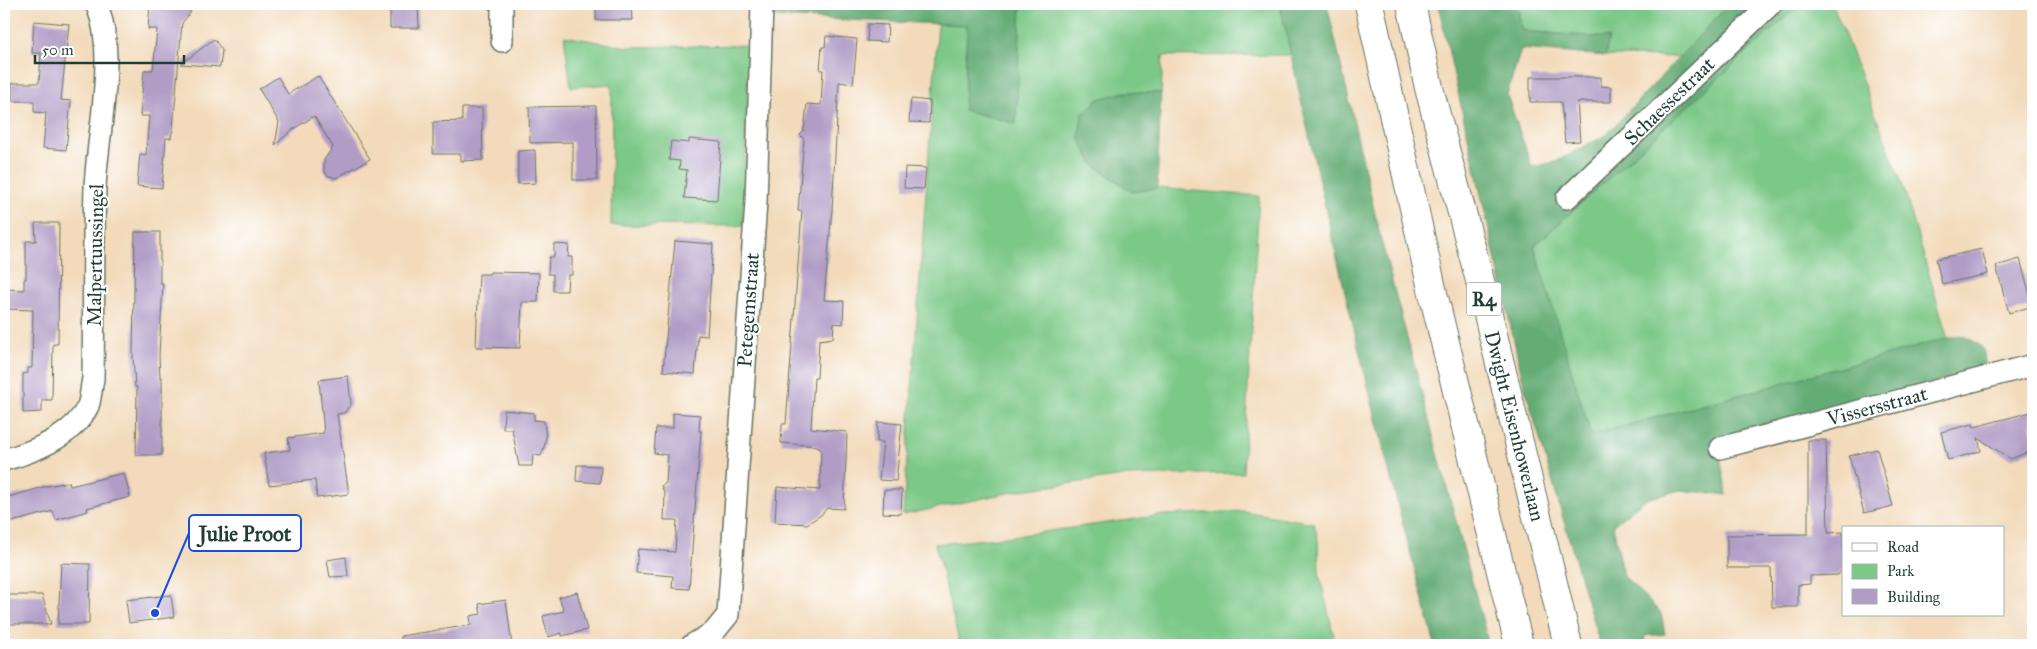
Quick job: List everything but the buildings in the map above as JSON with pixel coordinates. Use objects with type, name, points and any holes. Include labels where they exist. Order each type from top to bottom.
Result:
[{"type":"highway","name":"R4","points":[[1369,4],[1432,289],[1519,645]]},
{"type":"highway","name":"Dwight Eisenhowerlaan","points":[[1411,4],[1429,88],[1479,277],[1568,645]]},
{"type":"street","name":"Malpertuussingel","points":[[4,460],[24,454],[58,437],[77,421],[88,405],[93,378],[96,186],[107,51],[96,4]]},
{"type":"street","points":[[502,4],[502,41]]},
{"type":"street","name":"Petegemstraat","points":[[692,645],[714,632],[728,615],[756,202],[762,4]]},
{"type":"street","name":"Schaessestraat","points":[[1566,198],[1771,4]]},
{"type":"street","name":"Vissersstraat","points":[[1720,448],[2033,365]]},
{"type":"green space","points":[[774,4],[1021,4],[1016,124],[964,110],[967,25],[774,17]]},
{"type":"green space","points":[[1021,4],[1280,4],[1291,55],[1163,56],[1161,93],[1125,92],[1082,114],[1079,138],[1093,164],[1132,192],[1157,188],[1259,196],[1243,473],[1124,476],[1022,490],[903,515],[938,24],[967,25],[964,110],[1016,124]]},
{"type":"green space","points":[[1280,4],[1327,4],[1381,240],[1489,645],[1435,645],[1353,326]]},
{"type":"green space","points":[[1438,4],[1517,4],[1522,31],[1609,38],[1605,56],[1521,49],[1507,95],[1532,167],[1555,162],[1606,135],[1729,4],[1800,4],[1534,246],[1591,435],[1960,335],[1978,343],[1983,350],[1985,369],[1717,439],[1727,495],[1680,490],[1644,500],[1613,525],[1624,576],[1661,613],[1665,634],[1644,636],[1646,645],[1600,645],[1523,381]]},
{"type":"green space","points":[[1517,4],[1729,4],[1681,57],[1605,56],[1608,38],[1522,31]]},
{"type":"green space","points":[[1800,4],[1833,4],[1904,189],[1948,339],[1591,435],[1534,246]]},
{"type":"green space","points":[[564,36],[628,47],[749,45],[743,226],[611,225],[612,84],[571,87]]},
{"type":"green space","points":[[1125,92],[1161,93],[1157,188],[1132,192],[1093,164],[1079,138],[1082,114],[1099,99]]},
{"type":"green space","points":[[1243,511],[1314,523],[1318,540],[1319,573],[1336,645],[960,645],[935,544],[1007,537],[1163,515]]},
{"type":"place","name":"Julie Proot","points":[[155,613]]}]
